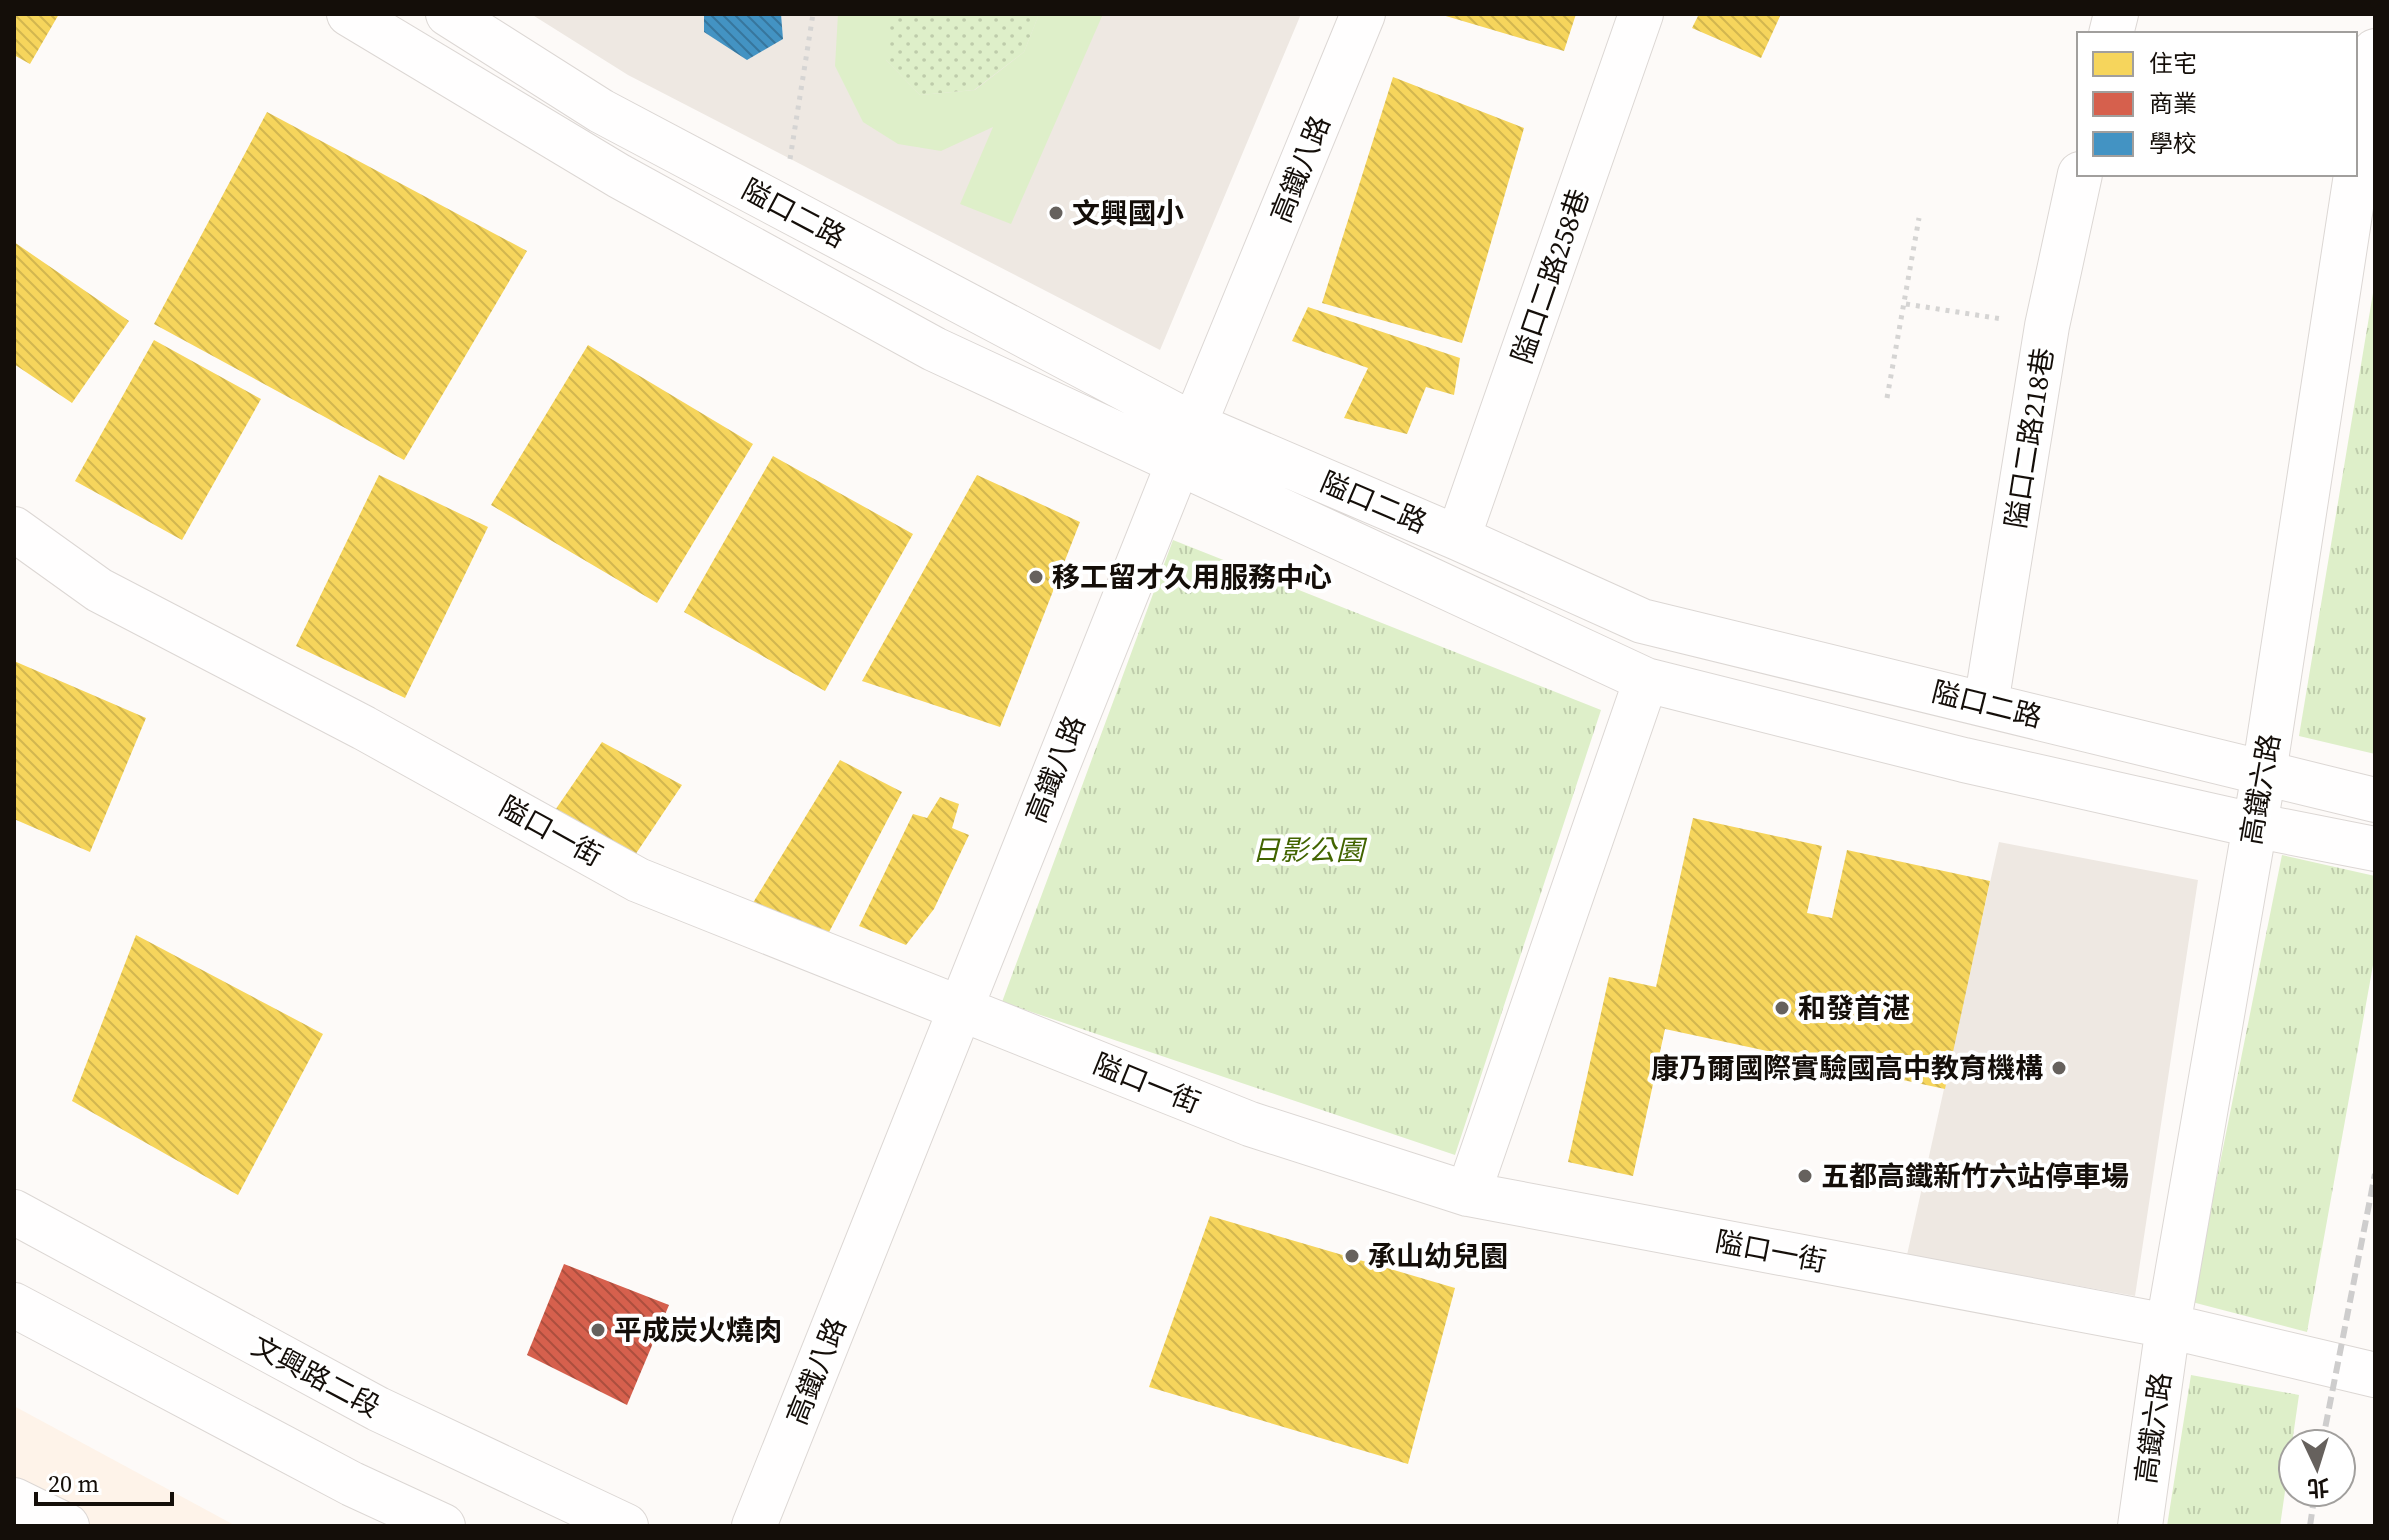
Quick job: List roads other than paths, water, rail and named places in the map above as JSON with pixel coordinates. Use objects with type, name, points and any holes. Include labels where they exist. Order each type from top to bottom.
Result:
[{"type":"street","name":"隘口二路","points":[[349,14],[619,176],[934,349],[1186,445],[1458,538],[1642,621],[2375,800]]},
{"type":"street","name":"隘口二路","points":[[448,14],[601,111],[781,206],[1186,445],[1646,680],[1964,760],[2375,849]]},
{"type":"street","name":"高鐵八路","points":[[754,1526],[959,1007],[1363,14]]},
{"type":"street","name":"隘口二路258巷","points":[[1458,538],[1641,14]]},
{"type":"street","name":"高鐵六路","points":[[2357,168],[2375,51]]},
{"type":"street","name":"隘口二路218巷","points":[[1986,704],[2047,326],[2080,176]]},
{"type":"street","name":"高鐵六路","points":[[2140,1526],[2168,1326],[2264,773],[2356,176]]},
{"type":"street","name":"隘口一街","points":[[14,529],[99,590],[364,728],[638,880],[1250,1124],[1468,1194],[2168,1326],[2375,1375]]},
{"type":"street","points":[[1468,1194],[1646,680]]},
{"type":"street","name":"文興路二段","points":[[14,1212],[378,1409],[626,1526]]},
{"type":"street","points":[[14,1305],[352,1484],[443,1526]]},
{"type":"street","points":[[14,1500],[67,1526]]},
{"type":"railway","points":[[2325,1428],[2375,1174]]},
{"type":"railway","points":[[2310,1526],[2313,1508]]},
{"type":"place","name":"文興國小","points":[[1056,213]]},
{"type":"place","name":"移工留才久用服務中心","points":[[1036,577]]},
{"type":"place","name":"和發首湛","points":[[1782,1008]]},
{"type":"place","name":"康乃爾國際實驗國高中教育機構","points":[[2059,1068]]},
{"type":"place","name":"五都高鐵新竹六站停車場","points":[[1805,1176]]},
{"type":"place","name":"承山幼兒園","points":[[1352,1256]]},
{"type":"place","name":"平成炭火燒肉","points":[[598,1330]]},
{"type":"park label","name":"日影公園","points":[[1308,850]]}]
